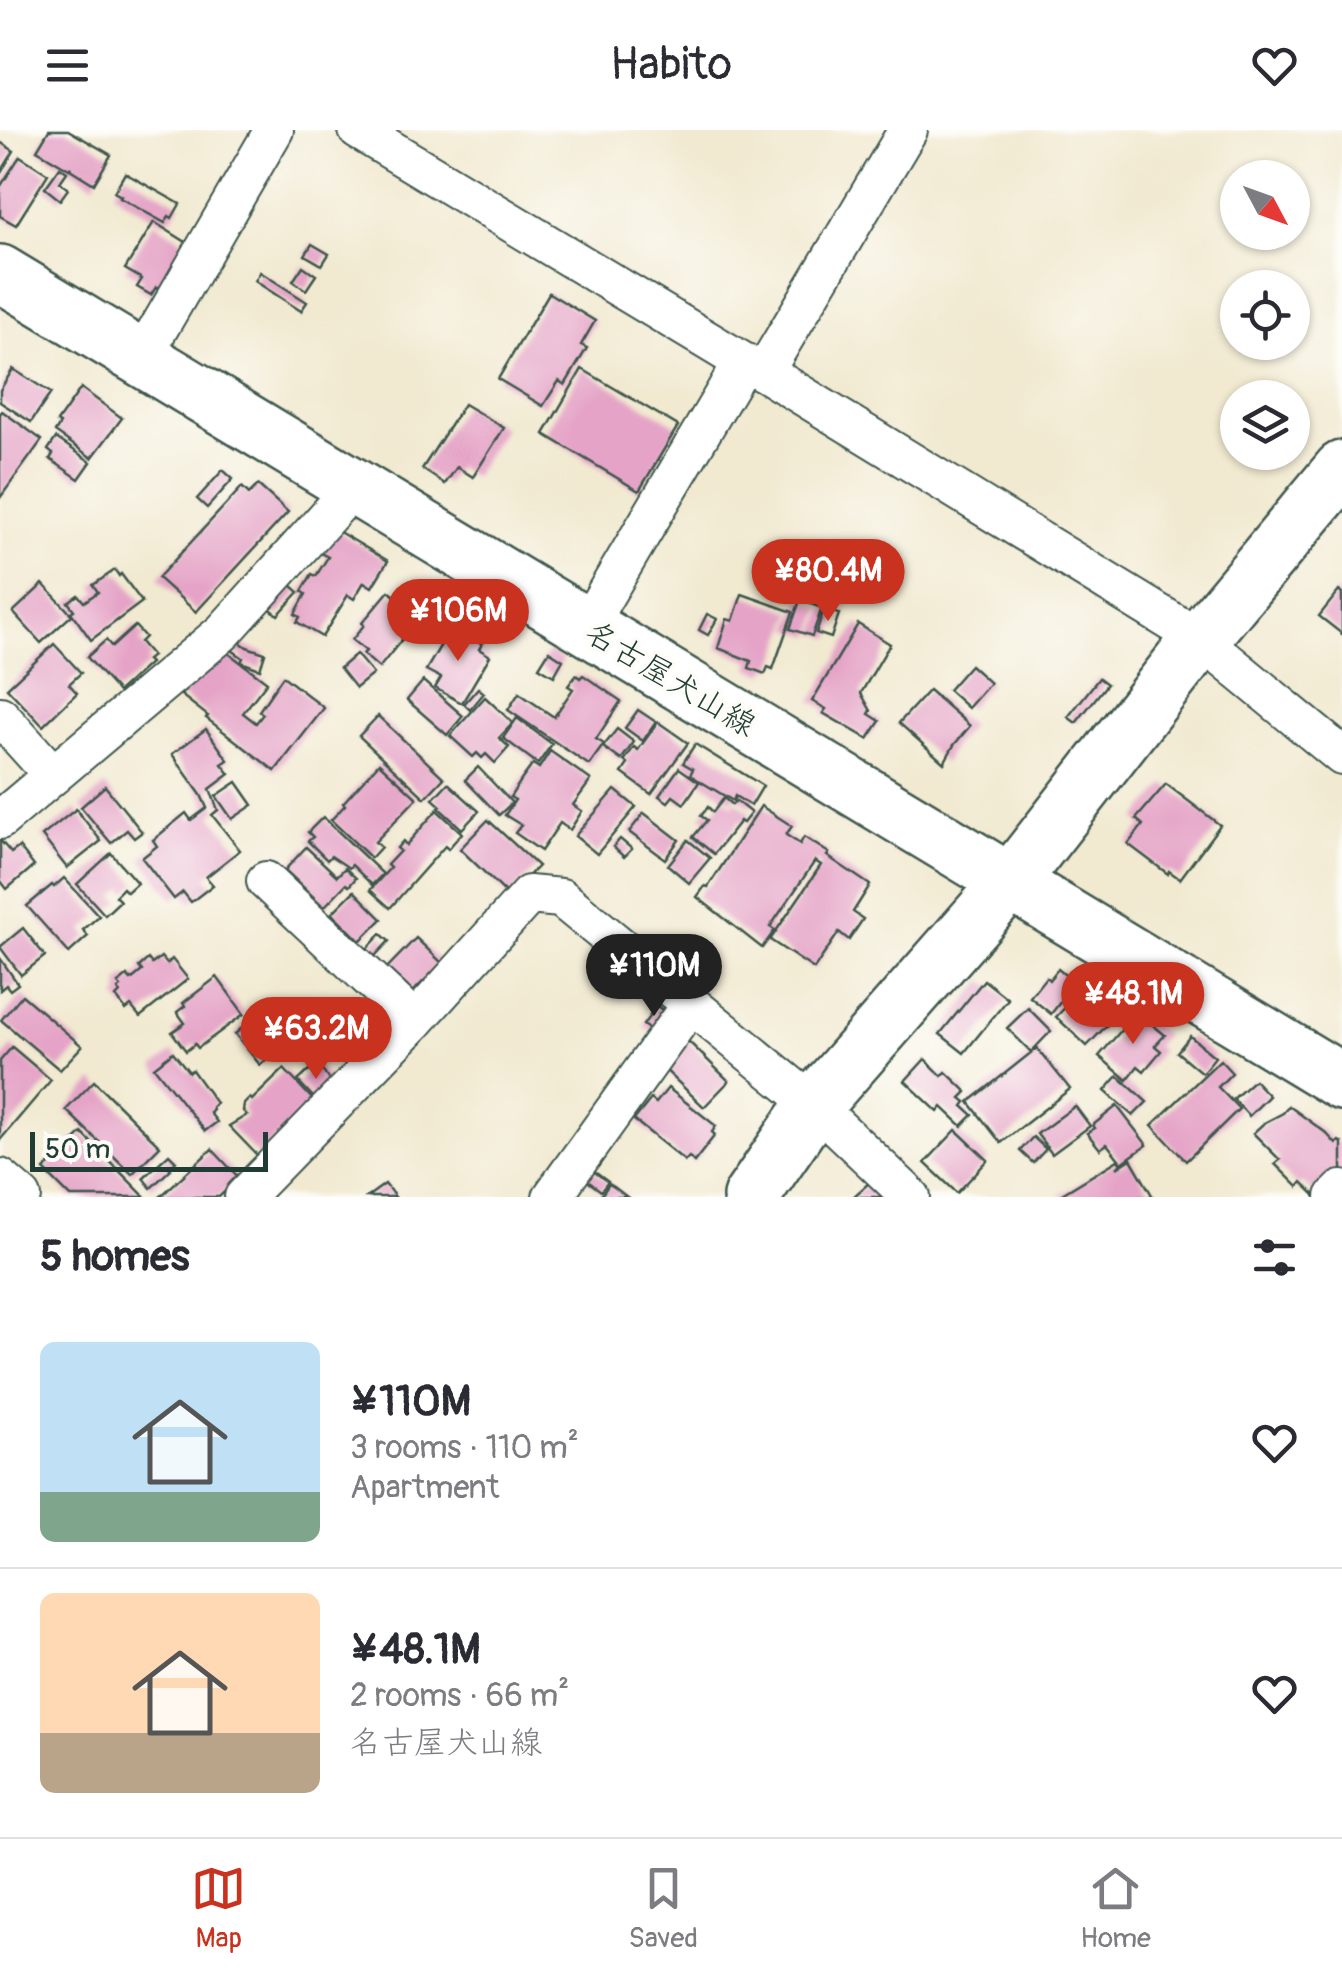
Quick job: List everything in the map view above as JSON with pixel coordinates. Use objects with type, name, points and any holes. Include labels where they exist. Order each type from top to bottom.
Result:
[{"type":"main road","name":"名古屋犬山線","points":[[0,273],[1342,1082]]},
{"type":"main road","points":[[751,1197],[814,1106],[1011,881],[1200,638],[1342,469]]},
{"type":"street","points":[[142,357],[274,130]]},
{"type":"street","points":[[358,130],[1200,638],[1342,756]]},
{"type":"street","points":[[586,627],[908,130]]},
{"type":"street","points":[[0,820],[223,632],[353,488]]},
{"type":"street","points":[[0,716],[52,775]]},
{"type":"street","points":[[266,881],[414,1020]]},
{"type":"street","points":[[244,1197],[530,895],[562,898],[814,1106],[912,1197]]},
{"type":"street","points":[[552,1197],[691,1004]]},
{"type":"street","points":[[0,1178],[22,1197]]},
{"type":"street","points":[[1336,1197],[1342,1190]]},
{"type":"building","points":[[49,130],[68,130],[111,155],[94,184],[37,150]]},
{"type":"building","points":[[0,142],[14,151],[0,174]]},
{"type":"building","points":[[20,156],[48,174],[16,225],[0,216],[0,187]]},
{"type":"building","points":[[60,167],[67,172],[60,182],[68,189],[60,200],[45,188]]},
{"type":"building","points":[[125,173],[180,204],[172,218],[169,216],[165,223],[120,198],[114,192]]},
{"type":"building","points":[[154,222],[189,244],[161,291],[156,287],[151,295],[137,287],[142,279],[125,269]]},
{"type":"building","points":[[312,244],[329,254],[322,265],[305,255]]},
{"type":"building","points":[[303,266],[316,275],[306,290],[293,281]]},
{"type":"building","points":[[260,272],[307,302],[301,311],[255,281]]},
{"type":"building","points":[[549,293],[595,321],[581,345],[587,348],[565,385],[559,381],[543,406],[498,379]]},
{"type":"building","points":[[13,369],[51,393],[31,422],[0,402],[0,390]]},
{"type":"building","points":[[582,369],[678,426],[639,491],[544,434]]},
{"type":"building","points":[[81,388],[122,418],[92,458],[55,432],[60,424],[57,422]]},
{"type":"building","points":[[464,404],[504,428],[473,477],[457,467],[445,484],[422,469]]},
{"type":"building","points":[[2,411],[42,440],[0,498],[0,414]]},
{"type":"building","points":[[56,438],[91,462],[79,479],[50,459],[53,454],[48,450]]},
{"type":"building","points":[[223,470],[233,479],[207,508],[197,499]]},
{"type":"building","points":[[258,485],[288,512],[196,612],[158,578],[242,487],[249,494]]},
{"type":"building","points":[[331,527],[388,561],[372,587],[364,582],[354,599],[348,595],[322,637],[297,622],[300,617],[295,614],[306,594],[302,591],[328,557],[317,551]]},
{"type":"building","points":[[115,570],[142,602],[91,640],[68,602],[78,595],[84,602],[98,592],[93,585]]},
{"type":"building","points":[[283,578],[299,592],[278,615],[262,602]]},
{"type":"building","points":[[43,584],[72,615],[41,643],[13,612]]},
{"type":"building","points":[[389,591],[420,617],[379,668],[352,640]]},
{"type":"building","points":[[1339,591],[1342,594],[1342,634],[1319,616]]},
{"type":"building","points":[[742,594],[793,612],[773,669],[768,667],[765,674],[749,668],[751,661],[718,648],[727,619],[733,621]]},
{"type":"building","points":[[800,600],[822,608],[812,636],[790,629]]},
{"type":"building","points":[[824,609],[839,614],[831,638],[816,633]]},
{"type":"building","points":[[707,614],[717,619],[708,635],[699,630]]},
{"type":"building","points":[[858,624],[890,644],[861,693],[869,714],[880,721],[868,739],[823,713],[826,709],[812,701]]},
{"type":"building","points":[[135,626],[145,637],[140,642],[152,656],[147,660],[150,663],[118,692],[87,657],[106,640],[112,647]]},
{"type":"building","points":[[452,626],[482,644],[479,649],[490,656],[462,703],[435,688],[441,678],[426,670]]},
{"type":"building","points":[[231,636],[265,653],[260,669],[241,662],[243,658],[225,645]]},
{"type":"building","points":[[54,644],[81,673],[69,684],[77,693],[43,726],[7,688]]},
{"type":"building","points":[[219,646],[267,682],[243,713],[256,723],[263,714],[259,711],[283,676],[324,708],[275,771],[181,695]]},
{"type":"building","points":[[549,651],[563,660],[554,676],[539,667]]},
{"type":"building","points":[[356,654],[373,674],[356,688],[340,668]]},
{"type":"building","points":[[970,665],[990,683],[968,708],[948,690]]},
{"type":"building","points":[[576,675],[583,675],[621,701],[596,739],[604,744],[589,765],[508,710],[519,693],[554,717],[573,689],[568,686]]},
{"type":"building","points":[[1099,678],[1107,684],[1076,723],[1068,717]]},
{"type":"building","points":[[423,681],[463,716],[447,735],[407,700]]},
{"type":"building","points":[[478,688],[484,693],[470,710],[464,704]]},
{"type":"building","points":[[929,690],[970,726],[944,763],[899,723]]},
{"type":"building","points":[[485,697],[513,723],[499,738],[509,747],[495,763],[486,754],[473,757],[450,736]]},
{"type":"building","points":[[638,710],[656,722],[643,741],[625,728]]},
{"type":"building","points":[[378,716],[444,778],[425,798],[359,736]]},
{"type":"building","points":[[517,718],[552,744],[538,764],[503,738]]},
{"type":"building","points":[[658,722],[688,743],[651,794],[622,773],[628,764],[624,761],[634,747],[638,750]]},
{"type":"building","points":[[206,729],[228,760],[222,764],[230,774],[210,789],[218,810],[212,815],[240,850],[206,877],[213,885],[191,902],[183,892],[174,899],[142,858],[157,846],[153,840],[186,813],[191,820],[207,808],[172,754]]},
{"type":"building","points":[[617,729],[634,742],[621,760],[603,747]]},
{"type":"building","points":[[695,744],[763,786],[751,806],[735,796],[733,801],[690,775],[693,769],[683,763]]},
{"type":"building","points":[[550,751],[591,780],[573,805],[582,811],[570,830],[560,823],[541,851],[515,833],[521,825],[505,815],[515,800],[510,797],[522,779],[533,764],[539,768]]},
{"type":"building","points":[[379,763],[417,798],[375,842],[381,847],[371,858],[331,820]]},
{"type":"building","points":[[478,767],[512,803],[499,815],[465,780]]},
{"type":"building","points":[[679,768],[699,782],[684,804],[673,796],[668,802],[659,796]]},
{"type":"building","points":[[237,782],[253,805],[232,819],[216,796]]},
{"type":"building","points":[[448,783],[479,811],[462,829],[433,799]]},
{"type":"building","points":[[1166,784],[1220,825],[1180,879],[1128,844],[1143,825],[1136,819]]},
{"type":"building","points":[[105,786],[142,832],[134,838],[127,830],[111,843],[81,807]]},
{"type":"building","points":[[615,790],[636,807],[597,854],[575,836]]},
{"type":"building","points":[[724,798],[732,805],[736,801],[751,813],[714,854],[693,837],[707,820],[701,816],[708,807],[713,812]]},
{"type":"building","points":[[761,806],[792,826],[786,835],[800,844],[804,837],[870,885],[853,912],[863,919],[849,940],[839,932],[814,969],[770,940],[821,865],[815,861],[770,927],[775,930],[762,948],[697,897],[708,887]]},
{"type":"building","points":[[76,809],[101,841],[67,868],[42,836]]},
{"type":"building","points":[[437,810],[462,833],[448,849],[445,846],[390,908],[370,890],[390,868],[387,865],[400,851],[397,848],[403,841],[406,845]]},
{"type":"building","points":[[644,813],[679,840],[665,859],[629,832]]},
{"type":"building","points":[[323,817],[383,874],[372,885],[352,865],[349,868],[331,856],[327,860],[308,841],[313,837],[308,832]]},
{"type":"building","points":[[488,820],[538,866],[509,896],[460,849]]},
{"type":"building","points":[[620,839],[632,849],[624,857],[613,847]]},
{"type":"building","points":[[0,840],[11,853],[19,847],[34,866],[7,889],[0,880]]},
{"type":"building","points":[[688,840],[710,858],[689,883],[668,865]]},
{"type":"building","points":[[306,847],[337,876],[345,868],[356,878],[324,907],[285,870]]},
{"type":"building","points":[[111,853],[137,883],[115,896],[120,901],[105,915],[77,884]]},
{"type":"building","points":[[64,878],[99,916],[83,930],[88,936],[69,953],[27,906]]},
{"type":"building","points":[[354,891],[382,919],[360,941],[332,913]]},
{"type":"building","points":[[23,928],[45,956],[21,975],[0,947]]},
{"type":"building","points":[[381,934],[389,941],[373,958],[365,951]]},
{"type":"building","points":[[416,938],[442,963],[413,992],[387,968]]},
{"type":"building","points":[[161,957],[167,964],[172,959],[188,979],[140,1017],[131,1006],[126,1010],[116,997],[121,987],[118,983],[127,976],[131,980],[148,959],[152,964]]},
{"type":"building","points":[[0,958],[18,984],[10,990],[6,985],[0,990]]},
{"type":"building","points":[[1058,969],[1075,983],[1051,1014],[1030,997]]},
{"type":"building","points":[[1092,972],[1131,997],[1118,1018],[1079,993]]},
{"type":"building","points":[[217,977],[244,1014],[198,1048],[195,1044],[186,1051],[172,1032],[185,1023],[177,1012]]},
{"type":"building","points":[[984,980],[1008,999],[964,1053],[940,1034]]},
{"type":"building","points":[[22,995],[82,1046],[60,1070],[1,1020]]},
{"type":"building","points":[[1076,996],[1107,1025],[1087,1046],[1056,1017]]},
{"type":"building","points":[[657,1006],[666,1013],[652,1032],[643,1025]]},
{"type":"building","points":[[1028,1008],[1051,1031],[1031,1052],[1007,1028]]},
{"type":"building","points":[[1137,1012],[1165,1035],[1155,1046],[1161,1051],[1144,1071],[1138,1066],[1127,1080],[1099,1056]]},
{"type":"building","points":[[250,1021],[275,1053],[260,1065],[235,1034]]},
{"type":"building","points":[[683,1036],[729,1081],[704,1107],[657,1062]]},
{"type":"building","points":[[1190,1036],[1215,1057],[1202,1073],[1177,1052]]},
{"type":"building","points":[[12,1047],[51,1080],[0,1140],[0,1061]]},
{"type":"building","points":[[1037,1048],[1070,1089],[1001,1143],[969,1102]]},
{"type":"building","points":[[173,1052],[216,1103],[210,1113],[217,1122],[205,1131],[154,1067]]},
{"type":"building","points":[[925,1059],[967,1092],[961,1098],[966,1102],[963,1106],[973,1115],[962,1126],[942,1107],[938,1112],[905,1081]]},
{"type":"building","points":[[1220,1060],[1232,1073],[1218,1087],[1239,1109],[1186,1161],[1152,1125]]},
{"type":"building","points":[[316,1064],[334,1084],[316,1100],[298,1081]]},
{"type":"building","points":[[284,1069],[314,1101],[258,1156],[229,1126],[247,1115],[244,1104]]},
{"type":"building","points":[[1118,1076],[1147,1102],[1133,1116],[1105,1091]]},
{"type":"building","points":[[1254,1080],[1269,1096],[1249,1116],[1233,1099]]},
{"type":"building","points":[[94,1081],[160,1146],[132,1174],[66,1110]]},
{"type":"building","points":[[668,1088],[716,1126],[712,1132],[715,1135],[694,1162],[689,1157],[685,1161],[634,1120],[651,1099],[656,1103]]},
{"type":"building","points":[[1075,1106],[1090,1126],[1052,1154],[1037,1134]]},
{"type":"building","points":[[1117,1106],[1147,1145],[1122,1163],[1107,1144],[1100,1149],[1087,1133]]},
{"type":"building","points":[[1289,1106],[1336,1144],[1342,1143],[1342,1172],[1317,1197],[1302,1182],[1298,1187],[1275,1164],[1280,1160],[1253,1133]]},
{"type":"building","points":[[956,1130],[988,1160],[957,1193],[925,1163]]},
{"type":"building","points":[[82,1133],[145,1197],[71,1197],[44,1170]]},
{"type":"building","points":[[1033,1137],[1046,1149],[1033,1163],[1020,1151]]},
{"type":"building","points":[[212,1149],[239,1178],[219,1197],[160,1197]]},
{"type":"building","points":[[169,1154],[176,1161],[151,1188],[143,1178]]},
{"type":"building","points":[[1131,1159],[1152,1195],[1149,1197],[1057,1197],[1118,1160],[1121,1164],[1117,1168]]},
{"type":"building","points":[[592,1170],[608,1182],[601,1191],[585,1179]]},
{"type":"building","points":[[870,1182],[883,1197],[853,1197]]},
{"type":"building","points":[[385,1184],[395,1197],[367,1197]]},
{"type":"building","points":[[609,1184],[614,1187],[627,1197],[600,1197]]}]
